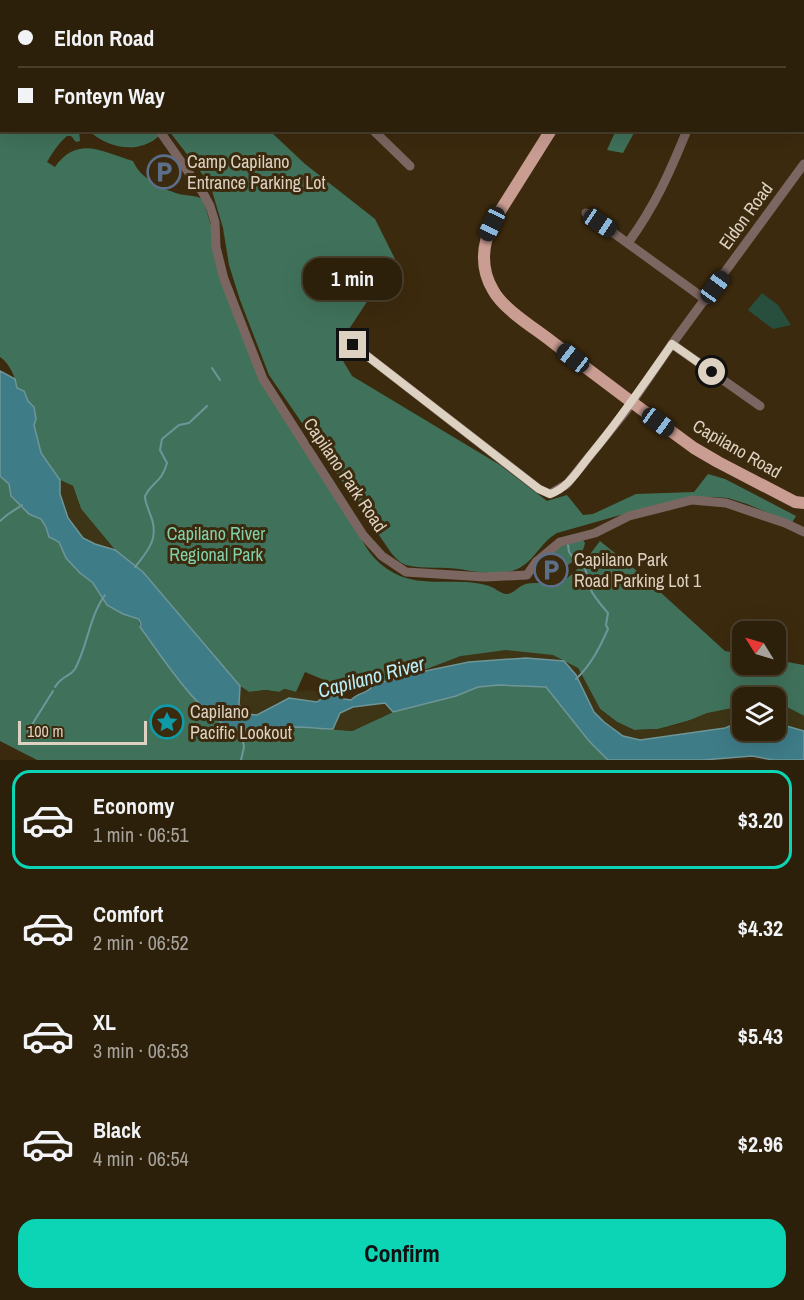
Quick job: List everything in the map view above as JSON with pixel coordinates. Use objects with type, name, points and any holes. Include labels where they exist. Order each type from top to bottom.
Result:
[{"type":"main road","name":"Capilano Road","points":[[550,132],[492,224],[484,248],[485,272],[493,291],[503,303],[632,402],[718,462],[799,503],[804,512]]},
{"type":"street","name":"Capilano Park Road","points":[[160,132],[210,206],[215,222],[216,247],[224,279],[263,379],[363,535],[382,556],[395,566],[415,573],[504,578],[527,575],[536,562],[560,542],[595,533],[629,516],[693,500],[726,503],[785,523],[804,532]]},
{"type":"street","points":[[375,132],[410,166]]},
{"type":"street","points":[[628,243],[646,219],[664,187],[686,132]]},
{"type":"street","name":"Eldon Road","points":[[353,345],[539,489],[553,494],[567,484],[632,402],[804,164]]},
{"type":"street","points":[[586,213],[706,300]]},
{"type":"street","points":[[672,344],[760,406]]},
{"type":"green space","name":"Capilano River Regional Park","points":[[0,132],[8,134],[10,132],[79,132],[80,141],[76,142],[71,136],[67,136],[47,162],[55,167],[73,151],[91,149],[101,151],[133,161],[146,178],[166,189],[203,199],[252,361],[365,545],[380,564],[405,578],[429,582],[477,583],[509,594],[526,584],[553,584],[568,578],[600,541],[637,571],[725,651],[732,652],[732,675],[786,675],[786,662],[804,665],[804,716],[786,707],[786,687],[732,687],[732,709],[658,729],[634,730],[617,722],[600,709],[578,668],[461,656],[411,675],[406,672],[391,681],[374,681],[342,691],[330,688],[329,682],[305,672],[296,692],[285,689],[279,692],[265,690],[249,692],[240,686],[143,572],[115,550],[81,509],[73,486],[60,480],[41,453],[34,424],[36,419],[34,407],[28,401],[24,391],[17,388],[12,371],[0,357]]},
{"type":"green space","points":[[90,132],[155,132],[159,136],[142,146],[133,147],[114,145]]},
{"type":"green space","points":[[170,132],[271,132],[305,164],[375,219],[395,259],[336,349],[352,376],[500,465],[547,501],[567,495],[583,515],[593,514],[636,494],[694,492],[708,474],[725,479],[796,516],[792,523],[747,504],[728,498],[713,497],[631,512],[557,533],[526,564],[504,573],[416,567],[402,563],[392,554],[269,375],[229,265],[223,228],[210,184]]},
{"type":"green space","points":[[615,132],[634,132],[623,153],[607,150]]},
{"type":"green space","points":[[762,293],[778,305],[791,325],[773,329],[748,310]]},
{"type":"green space","points":[[0,476],[9,484],[11,496],[29,514],[41,519],[49,537],[59,542],[66,558],[93,583],[107,605],[123,614],[139,619],[140,627],[203,708],[216,720],[239,731],[256,732],[297,727],[352,731],[393,712],[456,696],[478,687],[499,685],[546,687],[589,741],[608,760],[37,760],[0,741]]},
{"type":"green space","points":[[583,540],[585,543],[582,552],[573,562],[561,569],[554,564],[541,570],[540,564],[563,545]]},
{"type":"sand","points":[[60,480],[73,486],[81,509],[115,550],[84,539],[73,527],[65,512]]},
{"type":"sand","points":[[506,650],[553,655],[578,668],[600,709],[617,722],[634,730],[658,729],[680,724],[707,713],[732,708],[732,741],[786,741],[786,707],[804,716],[804,760],[773,760],[752,756],[703,760],[608,760],[589,741],[546,687],[499,685],[478,687],[456,696],[427,670],[461,656]]},
{"type":"sand","points":[[240,686],[249,692],[265,690],[279,692],[284,689],[296,692],[311,690],[325,696],[317,702],[278,702],[257,715],[248,714],[239,705]]},
{"type":"sand","points":[[385,703],[393,712],[352,731],[333,729],[340,713],[353,707]]},
{"type":"water","points":[[0,371],[15,379],[17,388],[24,391],[28,401],[34,407],[36,419],[34,425],[41,453],[60,480],[60,494],[68,518],[83,538],[115,550],[143,572],[240,686],[239,705],[248,714],[257,715],[289,698],[317,702],[325,696],[341,696],[351,700],[369,690],[371,684],[393,680],[399,673],[411,674],[469,662],[526,658],[564,661],[576,675],[594,712],[623,736],[640,740],[732,725],[732,741],[786,741],[786,726],[804,731],[804,760],[773,760],[752,756],[703,760],[608,760],[589,741],[546,687],[499,685],[478,687],[456,696],[393,712],[385,703],[353,707],[340,713],[333,729],[296,727],[241,731],[227,726],[199,703],[185,688],[140,627],[139,619],[123,614],[107,605],[93,583],[66,558],[59,542],[49,537],[41,519],[29,514],[11,496],[9,484],[0,476]]},
{"type":"waterway","points":[[212,368],[220,380]]},
{"type":"waterway","points":[[135,567],[152,543],[153,522],[145,496],[160,478],[167,463],[160,450],[162,439],[179,425],[189,423],[207,406]]},
{"type":"waterway","points":[[0,521],[22,505]]},
{"type":"waterway","points":[[568,545],[569,552],[574,559]]},
{"type":"waterway","points":[[576,679],[595,656],[608,629],[606,625],[608,613],[592,592],[583,565]]},
{"type":"waterway","points":[[55,687],[60,680],[75,669],[95,612],[105,595]]},
{"type":"waterway","points":[[28,731],[53,691]]},
{"type":"waterway","points":[[241,730],[244,747],[241,760]]},
{"type":"place","name":"Camp Capilano Entrance Parking Lot","points":[[164,172]]},
{"type":"place","name":"Capilano Park Road Parking Lot 1","points":[[551,570]]},
{"type":"place","name":"Capilano Pacific Lookout","points":[[167,722]]},
{"type":"route","points":[[353,345],[539,489],[550,494],[567,484],[610,432],[672,344],[712,372]]},
{"type":"water label","name":"Capilano River","points":[[371,677]]}]
